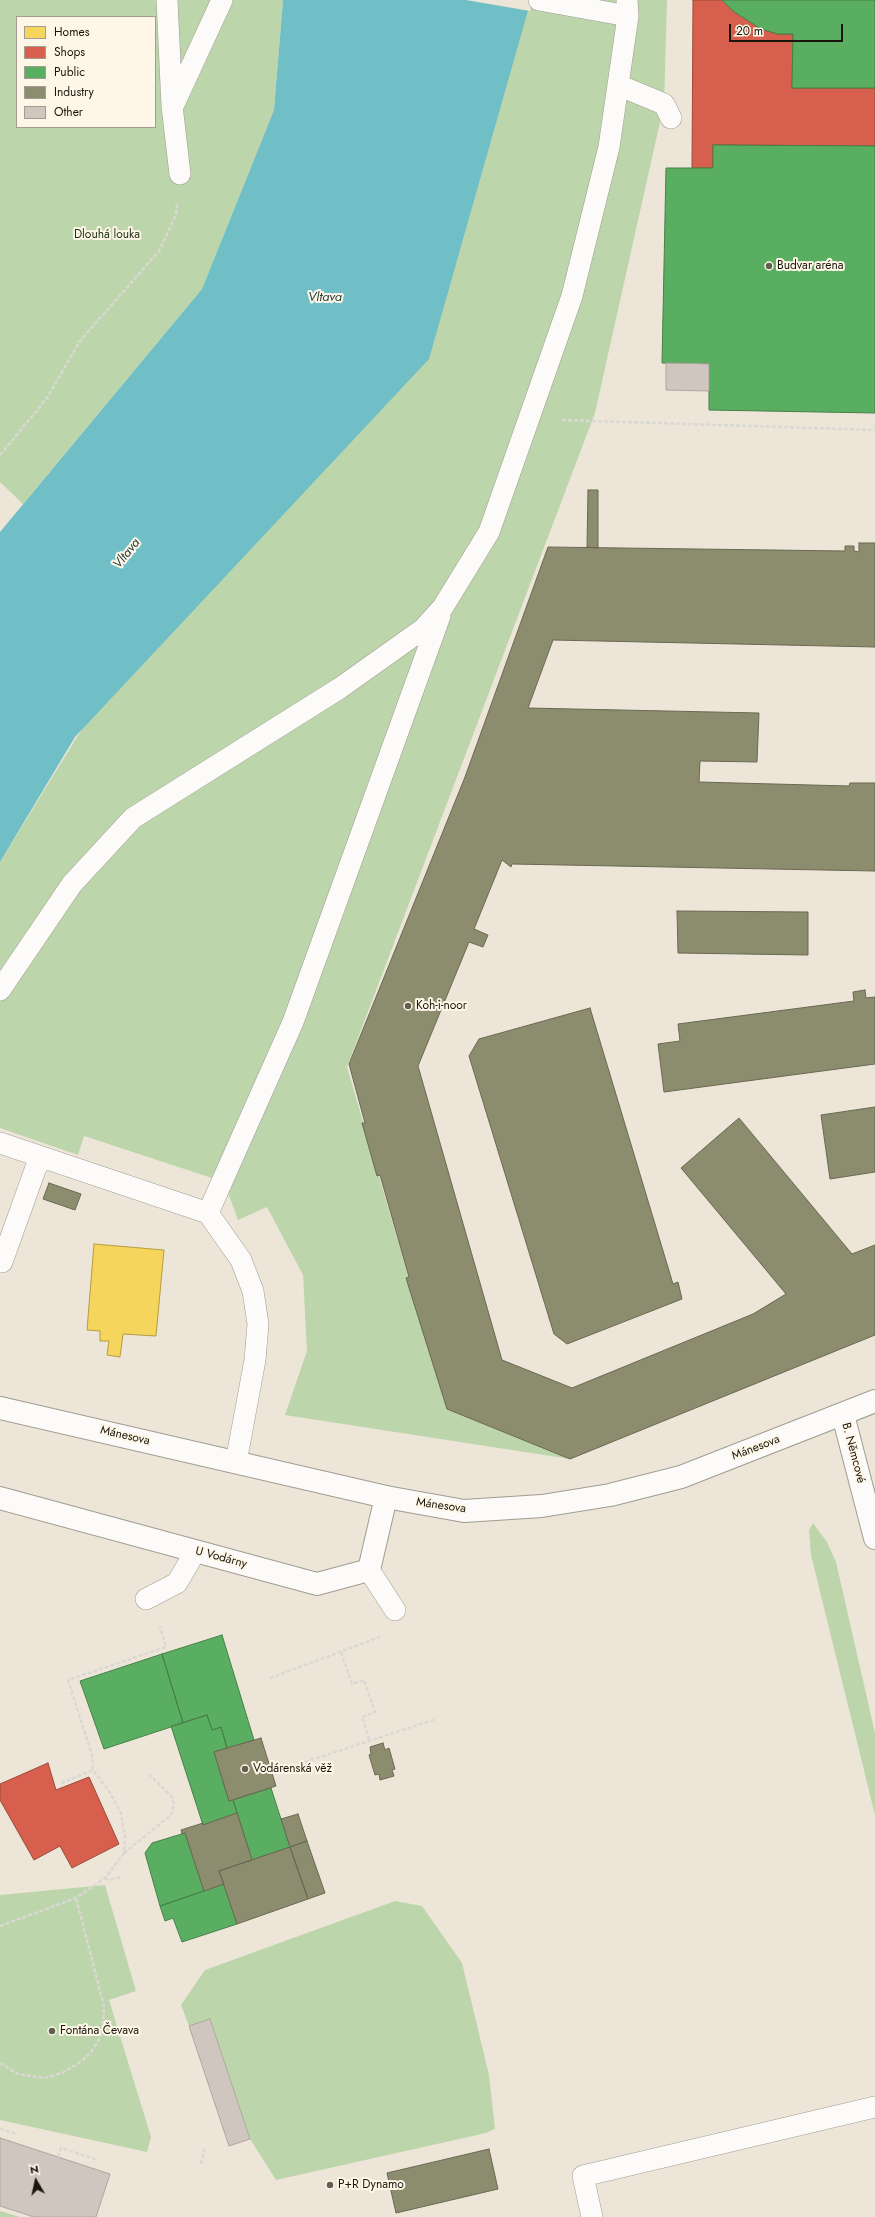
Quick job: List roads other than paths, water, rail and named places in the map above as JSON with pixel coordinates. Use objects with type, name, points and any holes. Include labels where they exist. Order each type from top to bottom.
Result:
[{"type":"main road","name":"Mánesova","points":[[0,1408],[386,1497],[464,1511],[542,1506],[610,1495],[681,1477],[843,1415],[875,1401]]},
{"type":"main road","name":"B. Němcové","points":[[843,1415],[875,1538]]},
{"type":"main road","points":[[369,1570],[386,1497]]},
{"type":"main road","name":"U Vodárny","points":[[0,1498],[317,1584],[369,1570]]},
{"type":"lane","points":[[167,0],[172,106],[180,174]]},
{"type":"lane","points":[[172,106],[222,0]]},
{"type":"lane","points":[[0,990],[72,884],[133,818],[340,688],[423,629],[443,607],[489,532],[572,296],[609,147],[618,84],[622,10],[539,0]]},
{"type":"lane","points":[[618,84],[664,104],[671,118]]},
{"type":"lane","points":[[208,1213],[294,1022],[443,607]]},
{"type":"lane","points":[[0,1143],[208,1213],[241,1260],[253,1291],[258,1324],[255,1360],[236,1462]]},
{"type":"lane","points":[[2,1262],[35,1170],[42,1156]]},
{"type":"lane","points":[[148,1598],[177,1583],[196,1552]]},
{"type":"lane","points":[[369,1570],[395,1610]]},
{"type":"lane","points":[[592,2217],[583,2176],[875,2107]]},
{"type":"water","name":"Vltava","points":[[283,0],[531,0],[429,359],[75,737],[0,862],[0,532],[202,289],[274,110]]},
{"type":"place","name":"Budvar aréna","points":[[769,266]]},
{"type":"place","name":"Koh-i-noor","points":[[408,1006]]},
{"type":"place","name":"Vodárenská věž","points":[[245,1769]]},
{"type":"place","name":"Fontána Čevava","points":[[52,2031]]},
{"type":"place","name":"P+R Dynamo","points":[[330,2185]]},
{"type":"park label","name":"Dlouhá louka","points":[[107,235]]}]
